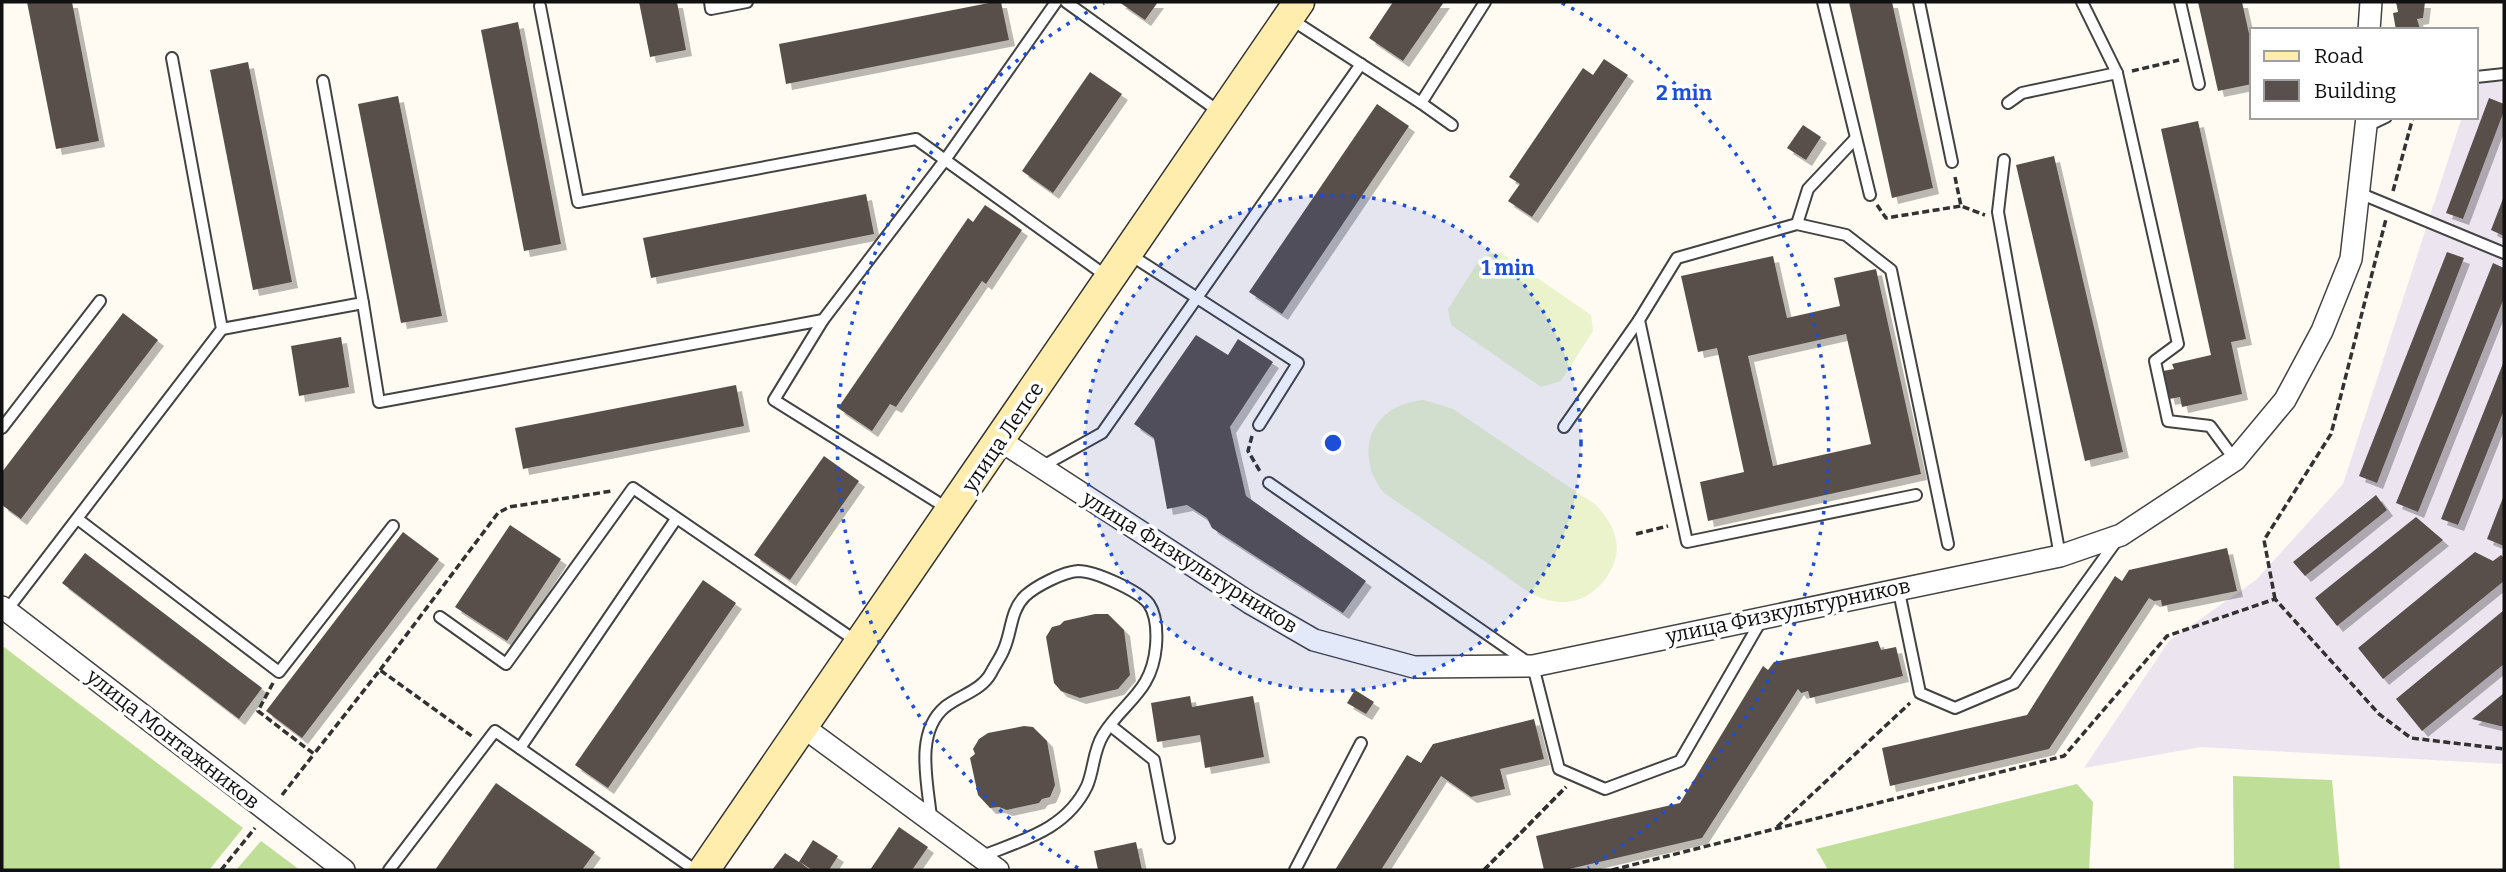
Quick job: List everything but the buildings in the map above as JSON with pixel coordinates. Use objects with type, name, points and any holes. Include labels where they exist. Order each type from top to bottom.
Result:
[{"type":"main road","name":"улица Лепсе","points":[[703,870],[1001,441],[1293,10]]},
{"type":"street","points":[[2369,28],[2371,2]]},
{"type":"street","name":"улица Физкультурников","points":[[1001,441],[1250,603],[1314,640],[1414,667],[1533,666],[1898,587],[2060,556],[2121,535],[2235,460],[2285,400],[2322,331],[2351,259],[2359,193],[2373,120]]},
{"type":"street","name":"улица Монтажников","points":[[4,609],[344,870]]},
{"type":"street","points":[[802,726],[995,867]]},
{"type":"lane","points":[[710,2],[711,9],[747,2]]},
{"type":"lane","points":[[952,512],[774,400],[823,320],[945,160],[1056,2]]},
{"type":"lane","points":[[1066,2],[1223,114]]},
{"type":"lane","points":[[1421,103],[1485,2]]},
{"type":"lane","points":[[1823,2],[1870,195]]},
{"type":"lane","points":[[1919,2],[1952,162]]},
{"type":"lane","points":[[2082,2],[2116,73],[2178,344],[2155,361],[2168,421],[2210,426],[2235,460]]},
{"type":"lane","points":[[2180,2],[2199,84]]},
{"type":"lane","points":[[540,6],[578,202],[916,139],[1111,280]]},
{"type":"lane","points":[[1293,10],[1361,64],[1452,125]]},
{"type":"lane","points":[[172,58],[222,329]]},
{"type":"lane","points":[[1041,467],[1102,433],[1361,64]]},
{"type":"lane","points":[[2008,103],[2022,93],[2116,73]]},
{"type":"lane","points":[[2478,77],[2504,74]]},
{"type":"lane","points":[[323,81],[379,402],[823,320]]},
{"type":"lane","points":[[1797,224],[1808,189],[1855,139]]},
{"type":"lane","points":[[2004,160],[1997,212],[2060,556]]},
{"type":"lane","points":[[2359,193],[2504,253]]},
{"type":"lane","points":[[1564,427],[1639,320],[1677,258],[1797,224],[1846,235],[1891,270],[1948,544]]},
{"type":"lane","points":[[1129,254],[1298,363],[1259,425]]},
{"type":"lane","points":[[2,428],[100,301]]},
{"type":"lane","points":[[4,609],[79,520],[222,329],[363,303]]},
{"type":"lane","points":[[1639,320],[1686,542],[1916,495]]},
{"type":"lane","points":[[1269,482],[1533,666],[1559,769],[1605,789],[1679,761],[1763,617]]},
{"type":"lane","points":[[440,617],[506,664],[633,488],[859,643]]},
{"type":"lane","points":[[520,748],[676,519]]},
{"type":"lane","points":[[79,520],[279,672],[393,526]]},
{"type":"lane","points":[[1898,587],[1920,693],[1955,708],[2014,682],[2121,535]]},
{"type":"lane","points":[[931,821],[925,755],[930,726],[945,707],[989,678],[1005,648],[1014,611],[1026,595],[1054,579],[1078,571],[1112,580],[1148,603],[1156,620],[1156,646],[1151,670],[1139,695],[1111,726],[1098,746],[1088,782],[1065,816],[995,867]]},
{"type":"lane","points":[[1111,726],[1154,760],[1169,838]]},
{"type":"lane","points":[[388,870],[495,732],[703,870]]},
{"type":"lane","points":[[1295,870],[1361,743]]},
{"type":"path","points":[[2142,71],[2191,57]]},
{"type":"path","points":[[2412,119],[2332,434],[2264,540],[2275,599],[2379,714],[2411,738],[2504,749]]},
{"type":"path","points":[[1952,162],[1961,206]]},
{"type":"path","points":[[1870,195],[1886,218],[1961,206],[1982,215]]},
{"type":"path","points":[[1252,436],[1248,452],[1255,468]]},
{"type":"path","points":[[221,870],[380,670],[498,513],[509,507],[633,488]]},
{"type":"path","points":[[1636,534],[1649,530]]},
{"type":"path","points":[[1612,870],[2064,756],[2167,636],[2275,599]]},
{"type":"path","points":[[380,670],[484,746]]},
{"type":"path","points":[[279,672],[258,712],[314,754]]},
{"type":"path","points":[[1776,829],[1920,693]]},
{"type":"path","points":[[1484,870],[1567,786]]},
{"type":"shaded area","points":[[2478,78],[2504,83],[2504,764],[2201,747],[2084,768],[2169,641],[2256,580],[2343,484],[2461,119],[2478,119]]},
{"type":"green space","points":[[1493,253],[1501,253],[1591,315],[1593,331],[1561,381],[1541,387],[1451,325],[1448,309],[1480,259]]},
{"type":"green space","points":[[1424,400],[1453,409],[1596,505],[1614,532],[1617,547],[1610,572],[1597,588],[1572,601],[1551,601],[1536,596],[1384,493],[1374,478],[1369,462],[1372,433],[1391,411]]},
{"type":"green space","points":[[4,647],[243,828],[209,870],[2,870]]},
{"type":"green space","points":[[2233,776],[2332,780],[2340,870],[2234,870]]},
{"type":"green space","points":[[2077,784],[2093,802],[2089,870],[1828,870],[1816,849]]},
{"type":"green space","points":[[261,841],[300,870],[236,870]]}]
